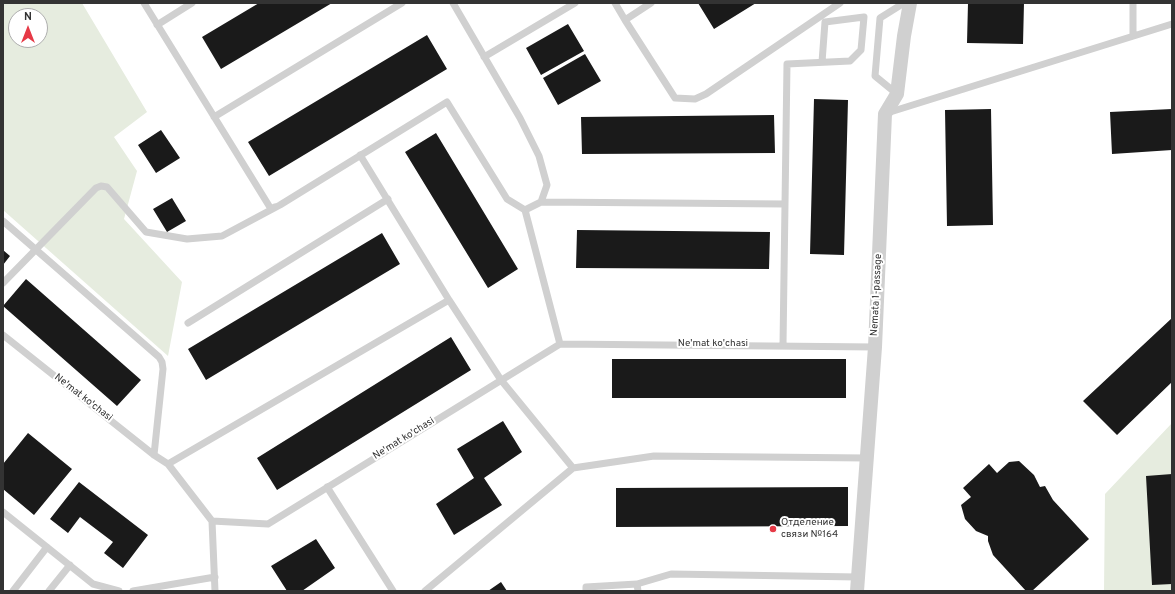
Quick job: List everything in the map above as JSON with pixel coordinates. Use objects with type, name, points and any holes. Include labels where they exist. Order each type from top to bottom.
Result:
[{"type":"street","name":"Nemata 1-passage","points":[[857,591],[875,347],[885,114],[897,94],[904,36],[910,3]]},
{"type":"lane","points":[[144,3],[271,209],[447,102],[507,199],[526,210],[560,344]]},
{"type":"lane","points":[[157,25],[192,3]]},
{"type":"lane","points":[[214,117],[402,3]]},
{"type":"lane","points":[[453,3],[520,118],[539,156],[547,185],[541,202]]},
{"type":"lane","points":[[484,57],[574,3]]},
{"type":"lane","points":[[615,3],[675,98],[695,99],[706,94],[840,3]]},
{"type":"lane","points":[[625,20],[651,3]]},
{"type":"lane","points":[[897,94],[875,76],[880,18],[904,3]]},
{"type":"lane","points":[[1133,3],[1133,36]]},
{"type":"lane","points":[[783,345],[787,64],[850,61],[861,50],[864,17],[825,22],[822,62]]},
{"type":"lane","points":[[885,114],[1172,24]]},
{"type":"lane","points":[[360,155],[449,300],[501,380],[573,468]]},
{"type":"lane","points":[[3,283],[96,188],[101,186],[108,187],[146,232],[187,239],[222,236],[280,204]]},
{"type":"lane","points":[[188,323],[388,199]]},
{"type":"lane","points":[[526,210],[541,202],[785,204]]},
{"type":"lane","points":[[3,221],[159,357],[162,362],[163,369],[154,455]]},
{"type":"lane","points":[[168,464],[449,300]]},
{"type":"lane","name":"Ne'mat ko'chasi","points":[[3,335],[154,455],[168,464],[212,521],[268,524],[560,344],[875,347]]},
{"type":"lane","points":[[425,591],[573,468],[654,456],[867,458]]},
{"type":"lane","points":[[327,487],[393,591]]},
{"type":"lane","points":[[3,512],[93,584],[104,590],[119,591]]},
{"type":"lane","points":[[212,521],[215,591]]},
{"type":"lane","points":[[13,591],[47,547]]},
{"type":"lane","points":[[49,591],[70,565]]},
{"type":"lane","points":[[586,591],[586,587],[638,588],[671,574],[858,577]]},
{"type":"lane","points":[[133,591],[152,589],[215,577]]},
{"type":"shaded area","points":[[3,3],[82,3],[147,112],[114,137],[137,171],[124,219],[182,282],[168,356],[3,210]]},
{"type":"shaded area","points":[[1172,423],[1172,591],[1104,591],[1105,494]]},
{"type":"building","points":[[259,3],[332,3],[221,69],[202,37]]},
{"type":"building","points":[[698,3],[756,3],[714,29]]},
{"type":"building","points":[[968,3],[1024,3],[1023,44],[967,43]]},
{"type":"building","points":[[568,24],[584,51],[541,75],[526,48]]},
{"type":"building","points":[[427,35],[447,69],[269,176],[248,142]]},
{"type":"building","points":[[585,54],[601,81],[558,105],[543,78]]},
{"type":"building","points":[[814,99],[848,100],[844,255],[810,254]]},
{"type":"building","points":[[991,109],[993,225],[947,226],[945,110]]},
{"type":"building","points":[[1172,109],[1172,150],[1112,154],[1110,112]]},
{"type":"building","points":[[774,115],[775,153],[582,154],[581,117]]},
{"type":"building","points":[[161,130],[180,158],[156,173],[138,145]]},
{"type":"building","points":[[436,133],[518,269],[488,288],[405,152]]},
{"type":"building","points":[[172,198],[186,221],[167,232],[153,209]]},
{"type":"building","points":[[577,230],[770,232],[769,269],[576,268]]},
{"type":"building","points":[[382,233],[400,264],[206,380],[188,349]]},
{"type":"building","points":[[3,250],[10,256],[3,265]]},
{"type":"building","points":[[26,279],[141,380],[117,406],[3,306]]},
{"type":"building","points":[[1172,318],[1172,382],[1117,435],[1083,401]]},
{"type":"building","points":[[451,337],[471,370],[277,490],[257,458]]},
{"type":"building","points":[[612,359],[846,359],[846,398],[612,398]]},
{"type":"building","points":[[503,421],[522,452],[484,478],[502,505],[454,535],[436,504],[474,478],[457,449]]},
{"type":"building","points":[[28,433],[72,469],[34,515],[3,489],[3,464]]},
{"type":"building","points":[[1019,461],[1034,475],[1040,487],[1045,486],[1053,500],[1089,539],[1032,591],[1026,591],[993,555],[988,541],[988,536],[976,531],[965,519],[961,505],[971,497],[963,488],[989,464],[997,473],[1009,462]]},
{"type":"building","points":[[1172,474],[1172,584],[1152,585],[1146,476]]},
{"type":"building","points":[[79,482],[148,535],[123,568],[104,553],[113,542],[80,517],[68,533],[50,519]]},
{"type":"building","points":[[848,487],[848,526],[616,527],[616,488]]},
{"type":"building","points":[[316,539],[335,568],[302,591],[287,591],[271,566]]},
{"type":"building","points":[[501,582],[507,591],[488,591]]},
{"type":"place","name":"Отделение связи №164","points":[[773,529]]}]
